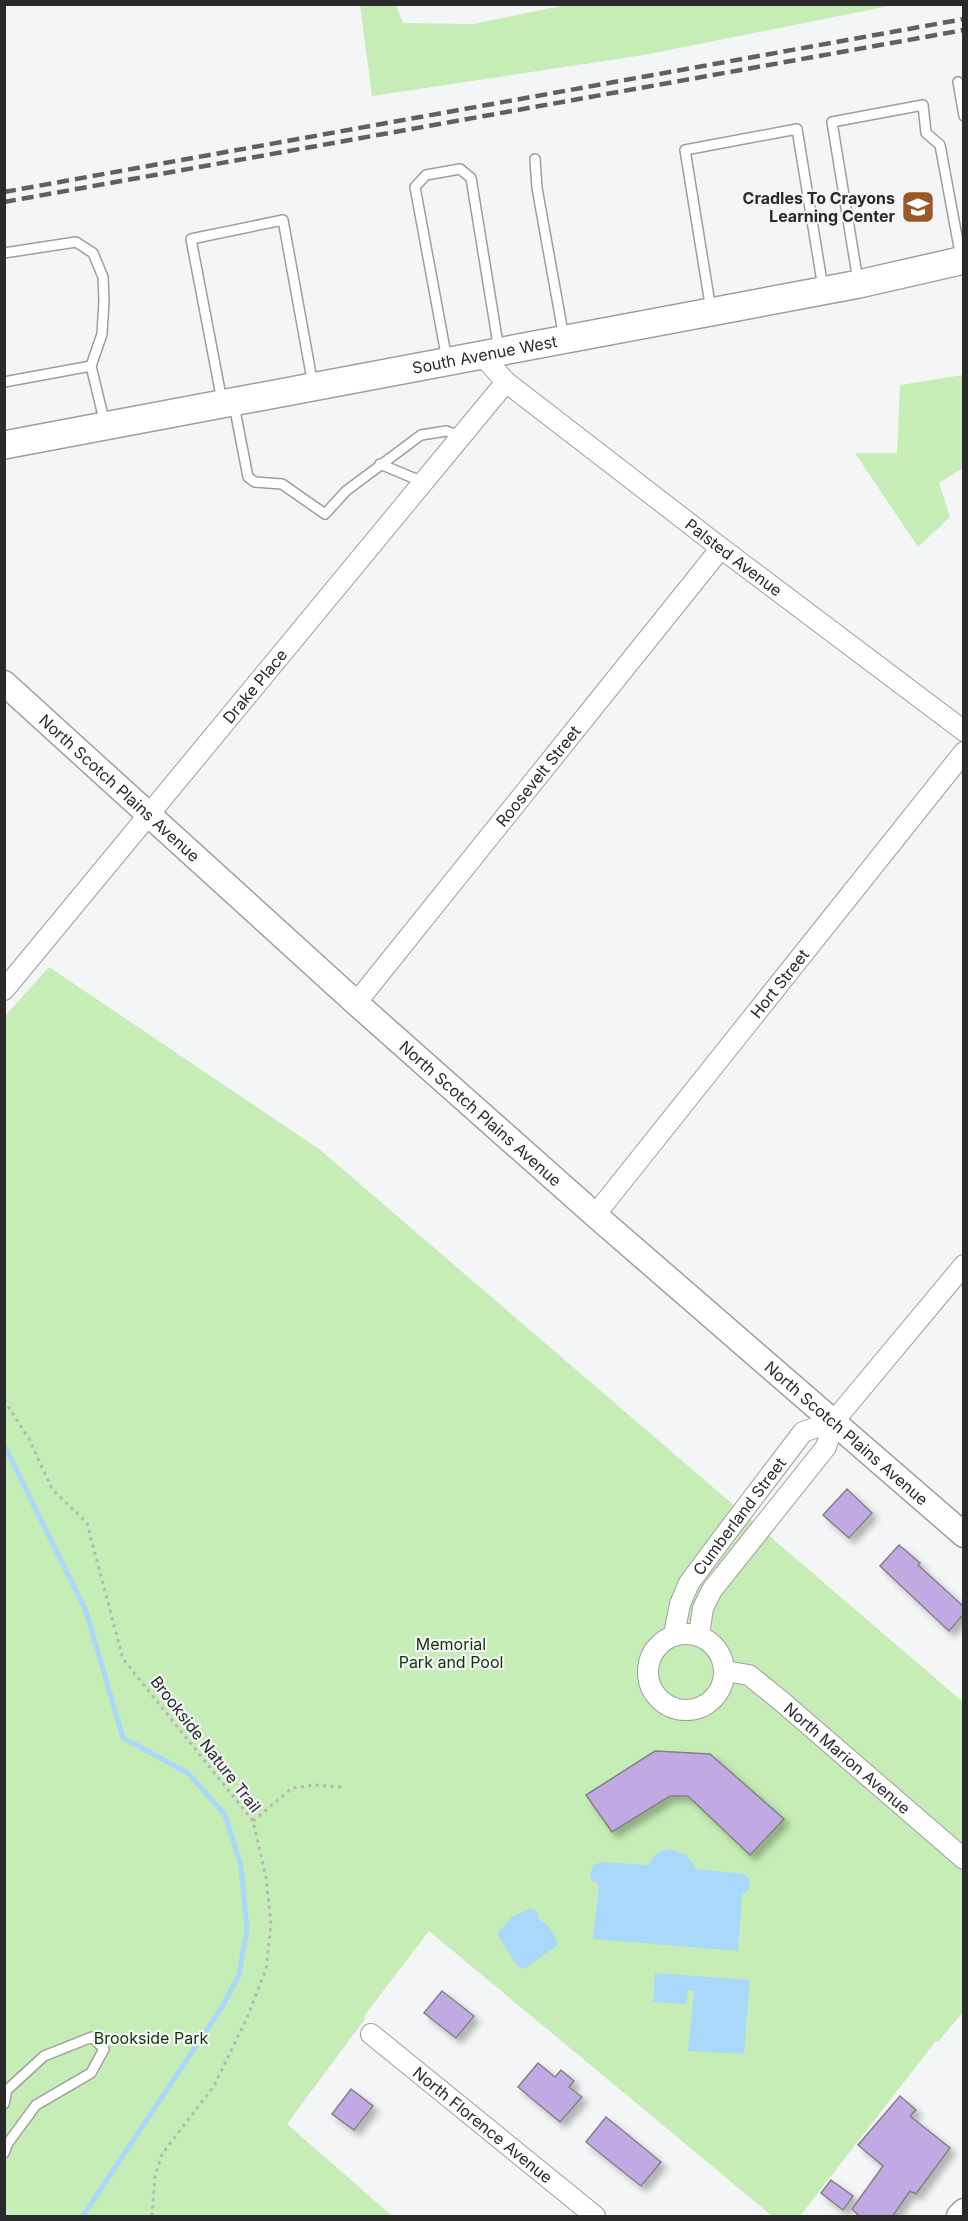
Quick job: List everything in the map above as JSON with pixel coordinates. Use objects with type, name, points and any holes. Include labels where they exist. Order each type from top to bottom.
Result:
[{"type":"main road","name":"South Avenue West","points":[[4,445],[859,284],[962,260]]},
{"type":"street","name":"Palsted Avenue","points":[[492,354],[506,382],[963,731]]},
{"type":"street","name":"Drake Place","points":[[4,990],[150,816],[506,382]]},
{"type":"street","name":"Roosevelt Street","points":[[356,1003],[722,548]]},
{"type":"street","name":"North Scotch Plains Avenue","points":[[4,683],[356,1003],[595,1215],[963,1535]]},
{"type":"street","name":"Hort Street","points":[[595,1215],[963,752]]},
{"type":"street","name":"Cumberland Street","points":[[699,1635],[703,1608],[712,1590],[826,1447],[834,1421],[963,1265]]},
{"type":"street","name":"Cumberland Street","points":[[674,1635],[680,1604],[689,1583],[724,1536],[803,1432],[834,1421]]},
{"type":"street","points":[[686,1633],[699,1635],[717,1649],[723,1660],[725,1671],[723,1684],[709,1703],[698,1709],[685,1711],[673,1709],[662,1703],[651,1688],[647,1670],[650,1658],[655,1648],[674,1635],[686,1633]]},
{"type":"street","name":"North Marion Avenue","points":[[725,1671],[749,1675],[963,1859]]},
{"type":"street","name":"North Florence Avenue","points":[[371,2034],[595,2217]]},
{"type":"street","points":[[959,2217],[963,2211]]},
{"type":"lane","points":[[958,82],[963,116]]},
{"type":"lane","points":[[859,284],[832,122],[922,105],[926,133],[940,145],[962,260]]},
{"type":"lane","points":[[711,311],[685,150],[797,129],[823,290]]},
{"type":"lane","points":[[535,159],[537,188],[564,340]]},
{"type":"lane","points":[[448,363],[415,187],[426,175],[460,169],[471,178],[492,354]]},
{"type":"lane","points":[[313,388],[283,220],[191,239],[228,404],[248,477],[255,482],[282,484],[324,514],[346,491],[421,435],[446,431],[460,436]]},
{"type":"lane","points":[[4,253],[76,242],[93,253],[103,277],[104,301],[102,334],[91,366],[106,426]]},
{"type":"lane","points":[[4,382],[91,366]]},
{"type":"lane","points":[[380,464],[423,482]]},
{"type":"lane","points":[[4,2103],[7,2090],[44,2056],[92,2037],[104,2049],[91,2073],[36,2106],[8,2143],[4,2153]]},
{"type":"path","name":"Brookside Nature Trail","points":[[4,1400],[29,1439],[52,1489],[87,1523],[123,1659],[253,1821],[266,1877],[271,1924],[266,1969],[248,2018],[214,2086],[162,2154],[155,2175],[152,2217]]},
{"type":"path","points":[[253,1821],[292,1788],[314,1785],[344,1787]]},
{"type":"green space","points":[[360,5],[396,5],[403,23],[473,24],[566,5],[894,5],[644,55],[372,96]]},
{"type":"green space","points":[[963,375],[963,468],[939,483],[950,517],[918,547],[855,453],[897,453],[900,385]]},
{"type":"green space","name":"Memorial Park and Pool","points":[[49,967],[319,1149],[963,1702],[964,2011],[938,2042],[936,2041],[800,2216],[772,2216],[429,1931],[364,2016],[365,2019],[287,2124],[392,2216],[5,2216],[4,1017]]},
{"type":"water","points":[[665,1849],[684,1854],[696,1869],[744,1874],[750,1880],[749,1889],[742,1895],[738,1951],[593,1939],[599,1885],[592,1881],[590,1873],[594,1865],[601,1862],[648,1865],[655,1855]]},
{"type":"water","points":[[529,1909],[538,1913],[539,1919],[551,1930],[558,1945],[524,1969],[518,1967],[497,1934],[513,1916]]},
{"type":"water","points":[[655,1973],[750,1980],[744,2054],[688,2051],[694,1991],[688,1990],[686,2004],[653,2002]]},
{"type":"building","points":[[847,1489],[872,1513],[849,1538],[823,1515]]},
{"type":"building","points":[[899,1545],[963,1606],[963,1615],[949,1631],[880,1566]]},
{"type":"building","points":[[655,1751],[710,1754],[784,1819],[750,1855],[688,1796],[670,1796],[612,1832],[586,1795]]},
{"type":"building","points":[[442,1991],[474,2016],[456,2038],[424,2013]]},
{"type":"building","points":[[538,2063],[555,2077],[561,2070],[574,2081],[569,2087],[582,2097],[560,2122],[518,2087]]},
{"type":"building","points":[[351,2089],[373,2106],[354,2130],[332,2114]]},
{"type":"building","points":[[900,2096],[916,2110],[910,2116],[950,2148],[916,2194],[910,2191],[892,2217],[860,2217],[852,2209],[883,2166],[858,2145]]},
{"type":"building","points":[[606,2117],[661,2162],[641,2186],[586,2142]]},
{"type":"building","points":[[831,2180],[853,2196],[843,2210],[821,2193]]},
{"type":"waterway","points":[[4,1445],[86,1611],[123,1738],[188,1773],[225,1815],[241,1866],[247,1929],[239,1975],[222,2007],[83,2216]]},
{"type":"railway","points":[[4,192],[964,19]]},
{"type":"railway","points":[[4,202],[964,30]]},
{"type":"place","name":"Cradles To Crayons Learning Center","points":[[918,207]]},
{"type":"park label","name":"Brookside Park","points":[[151,2038]]}]
